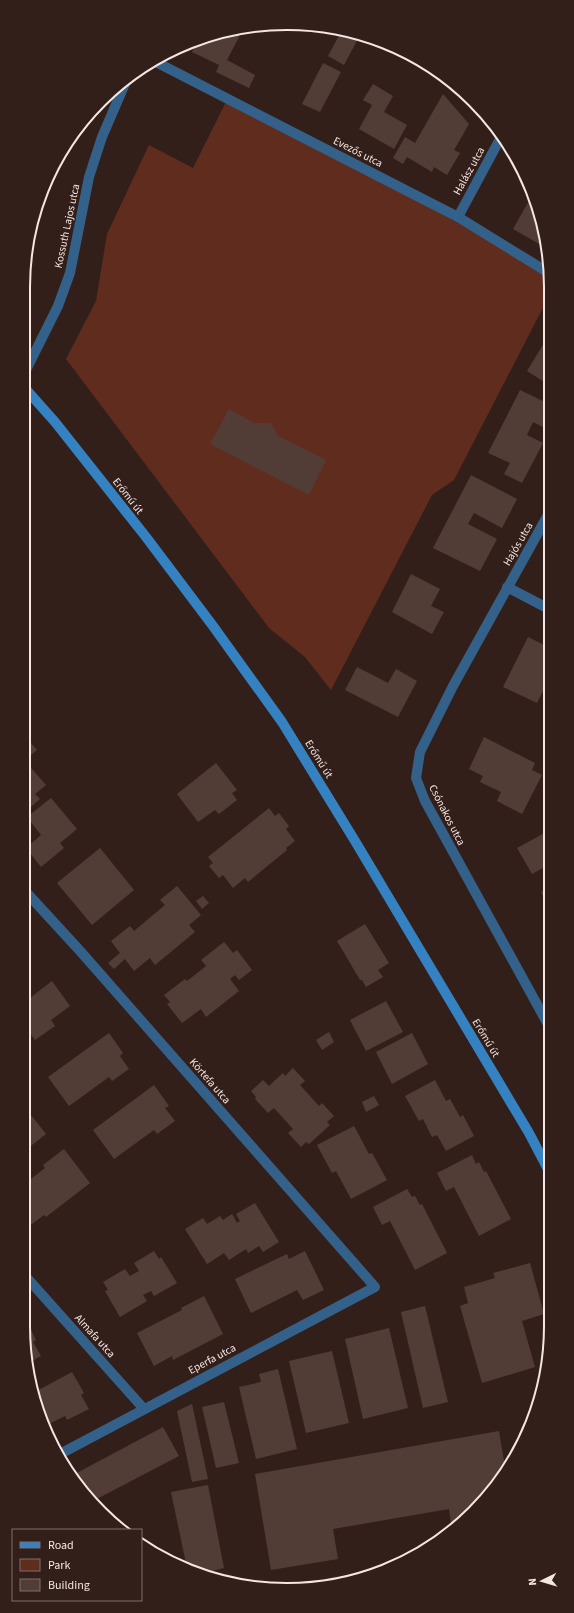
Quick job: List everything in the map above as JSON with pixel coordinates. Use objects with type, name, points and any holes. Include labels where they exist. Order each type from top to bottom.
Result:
[{"type":"street","name":"Evezős utca","points":[[159,64],[458,217],[543,269]]},
{"type":"street","name":"Kossuth Lajos utca","points":[[30,362],[58,306],[70,273],[89,177],[102,137],[122,91]]},
{"type":"street","name":"Halász utca","points":[[458,217],[499,141]]},
{"type":"street","name":"Erőmű út","points":[[30,393],[55,422],[146,537],[213,626],[282,722],[364,854],[544,1162]]},
{"type":"street","name":"Hajós utca","points":[[507,587],[544,522]]},
{"type":"street","points":[[507,587],[544,606]]},
{"type":"street","name":"Csónakos utca","points":[[507,587],[453,686],[420,752],[416,778],[425,801],[544,1017]]},
{"type":"street","name":"Körtefa utca","points":[[30,896],[81,952],[375,1287]]},
{"type":"street","name":"Almafa utca","points":[[30,1281],[144,1409]]},
{"type":"street","name":"Eperfa utca","points":[[63,1452],[375,1287]]},
{"type":"green space","points":[[229,96],[239,103],[543,270],[544,306],[454,480],[432,495],[331,690],[305,657],[269,628],[66,359],[96,301],[107,234],[149,145],[193,168]]},
{"type":"building","points":[[240,35],[227,60],[255,75],[249,88],[216,72],[219,65],[192,52],[194,48],[204,44]]},
{"type":"building","points":[[339,35],[357,40],[344,65],[328,56]]},
{"type":"building","points":[[323,63],[341,72],[320,112],[302,104]]},
{"type":"building","points":[[373,84],[393,96],[384,112],[407,125],[394,149],[359,129],[372,105],[363,100]]},
{"type":"building","points":[[443,94],[469,124],[454,150],[460,153],[447,175],[434,167],[432,172],[407,157],[403,164],[393,158],[405,137],[415,143]]},
{"type":"building","points":[[529,201],[540,245],[513,229]]},
{"type":"building","points":[[544,343],[544,382],[527,371]]},
{"type":"building","points":[[520,390],[544,402],[543,427],[533,422],[527,435],[543,443],[522,483],[504,474],[510,463],[488,453]]},
{"type":"building","points":[[229,409],[254,423],[271,423],[278,436],[326,460],[309,495],[210,444]]},
{"type":"building","points":[[471,475],[517,499],[502,528],[474,513],[468,524],[497,539],[480,571],[433,548]]},
{"type":"building","points":[[411,574],[440,589],[431,606],[444,612],[432,634],[392,612]]},
{"type":"building","points":[[528,637],[544,645],[544,689],[537,703],[503,687]]},
{"type":"building","points":[[357,667],[388,683],[396,669],[417,681],[398,717],[345,690]]},
{"type":"building","points":[[484,737],[535,763],[532,770],[542,775],[522,814],[497,801],[501,792],[480,782],[483,776],[469,769]]},
{"type":"building","points":[[30,742],[37,750],[30,756]]},
{"type":"building","points":[[216,763],[237,790],[232,793],[237,800],[219,814],[215,810],[198,822],[177,794]]},
{"type":"building","points":[[30,767],[46,785],[35,794],[40,799],[30,808]]},
{"type":"building","points":[[51,798],[77,829],[60,843],[64,848],[41,867],[30,853],[30,845],[41,835],[30,821],[30,815]]},
{"type":"building","points":[[269,808],[275,816],[279,813],[289,826],[286,829],[295,841],[286,848],[287,850],[248,882],[245,878],[233,888],[223,875],[219,878],[209,866],[213,863],[208,857]]},
{"type":"building","points":[[544,833],[544,867],[532,874],[517,848]]},
{"type":"building","points":[[100,848],[134,890],[92,925],[57,883]]},
{"type":"building","points":[[177,886],[201,915],[189,925],[195,932],[155,965],[150,958],[134,971],[125,959],[114,969],[108,963],[120,953],[111,941],[130,926],[134,931],[165,905],[160,900]]},
{"type":"building","points":[[544,891],[544,898],[541,892]]},
{"type":"building","points":[[203,896],[209,903],[202,909],[196,901]]},
{"type":"building","points":[[365,924],[389,963],[378,970],[383,977],[366,987],[362,980],[360,980],[337,941]]},
{"type":"building","points":[[224,942],[233,953],[237,950],[252,970],[239,980],[235,975],[230,979],[239,991],[206,1017],[201,1009],[182,1023],[167,1004],[170,1002],[164,995],[185,979],[187,981],[206,966],[201,960]]},
{"type":"building","points":[[52,981],[70,1006],[51,1020],[55,1026],[35,1040],[30,1033],[30,998]]},
{"type":"building","points":[[386,1001],[403,1032],[366,1051],[350,1020]]},
{"type":"building","points":[[329,1032],[334,1042],[322,1050],[316,1040]]},
{"type":"building","points":[[109,1033],[123,1053],[120,1056],[129,1069],[112,1081],[109,1077],[69,1106],[48,1077]]},
{"type":"building","points":[[412,1033],[428,1064],[392,1084],[376,1052]]},
{"type":"building","points":[[293,1068],[305,1081],[300,1085],[319,1106],[322,1103],[334,1116],[327,1122],[330,1125],[309,1144],[306,1142],[301,1147],[288,1133],[293,1129],[274,1108],[268,1113],[255,1099],[256,1097],[251,1091],[263,1080],[269,1086],[283,1073],[285,1076]]},
{"type":"building","points":[[435,1080],[446,1101],[450,1099],[460,1117],[463,1115],[474,1136],[446,1151],[437,1135],[432,1137],[423,1119],[419,1121],[405,1096]]},
{"type":"building","points":[[154,1085],[169,1106],[165,1108],[175,1121],[157,1134],[154,1130],[114,1159],[93,1130]]},
{"type":"building","points":[[374,1096],[379,1105],[366,1112],[362,1102]]},
{"type":"building","points":[[30,1114],[46,1134],[30,1147]]},
{"type":"building","points":[[354,1126],[369,1154],[372,1153],[387,1180],[351,1199],[336,1171],[332,1173],[317,1145]]},
{"type":"building","points":[[64,1149],[90,1183],[46,1217],[44,1215],[30,1226],[30,1180],[45,1168],[43,1165]]},
{"type":"building","points":[[472,1155],[476,1164],[479,1162],[484,1172],[486,1171],[511,1219],[479,1236],[454,1187],[446,1191],[437,1173]]},
{"type":"building","points":[[407,1189],[412,1197],[415,1196],[420,1205],[422,1204],[447,1253],[415,1270],[390,1221],[382,1225],[373,1207]]},
{"type":"building","points":[[255,1203],[279,1242],[263,1252],[259,1246],[248,1253],[246,1249],[229,1260],[224,1253],[207,1264],[185,1229],[203,1218],[207,1224],[220,1216],[223,1220],[232,1214],[237,1223],[240,1221],[236,1214]]},
{"type":"building","points":[[154,1251],[159,1259],[161,1257],[177,1283],[154,1296],[151,1291],[143,1295],[147,1301],[120,1317],[105,1291],[108,1290],[103,1282],[125,1269],[130,1276],[139,1271],[134,1263]]},
{"type":"building","points":[[305,1251],[324,1290],[303,1300],[297,1290],[251,1313],[235,1279],[287,1254],[289,1259]]},
{"type":"building","points":[[530,1263],[544,1314],[522,1321],[535,1367],[482,1383],[460,1306],[468,1303],[464,1287],[495,1278],[493,1273]]},
{"type":"building","points":[[204,1296],[223,1334],[173,1360],[172,1356],[154,1366],[137,1333],[182,1310],[181,1308]]},
{"type":"building","points":[[425,1306],[448,1402],[423,1408],[401,1312]]},
{"type":"building","points":[[30,1328],[36,1340],[33,1342],[41,1356],[32,1361]]},
{"type":"building","points":[[389,1328],[408,1408],[363,1419],[345,1339]]},
{"type":"building","points":[[332,1351],[349,1423],[306,1433],[289,1361]]},
{"type":"building","points":[[278,1369],[297,1449],[256,1459],[239,1387],[261,1382],[259,1374]]},
{"type":"building","points":[[72,1372],[84,1393],[81,1395],[89,1409],[67,1420],[65,1416],[50,1424],[38,1390]]},
{"type":"building","points":[[224,1402],[239,1463],[216,1468],[202,1407]]},
{"type":"building","points":[[192,1404],[208,1479],[192,1482],[177,1411]]},
{"type":"building","points":[[163,1427],[179,1456],[97,1499],[76,1473]]},
{"type":"building","points":[[499,1431],[504,1463],[469,1508],[451,1523],[449,1509],[333,1529],[338,1559],[271,1570],[255,1474]]},
{"type":"building","points":[[208,1485],[224,1568],[211,1571],[186,1562],[171,1492]]}]
